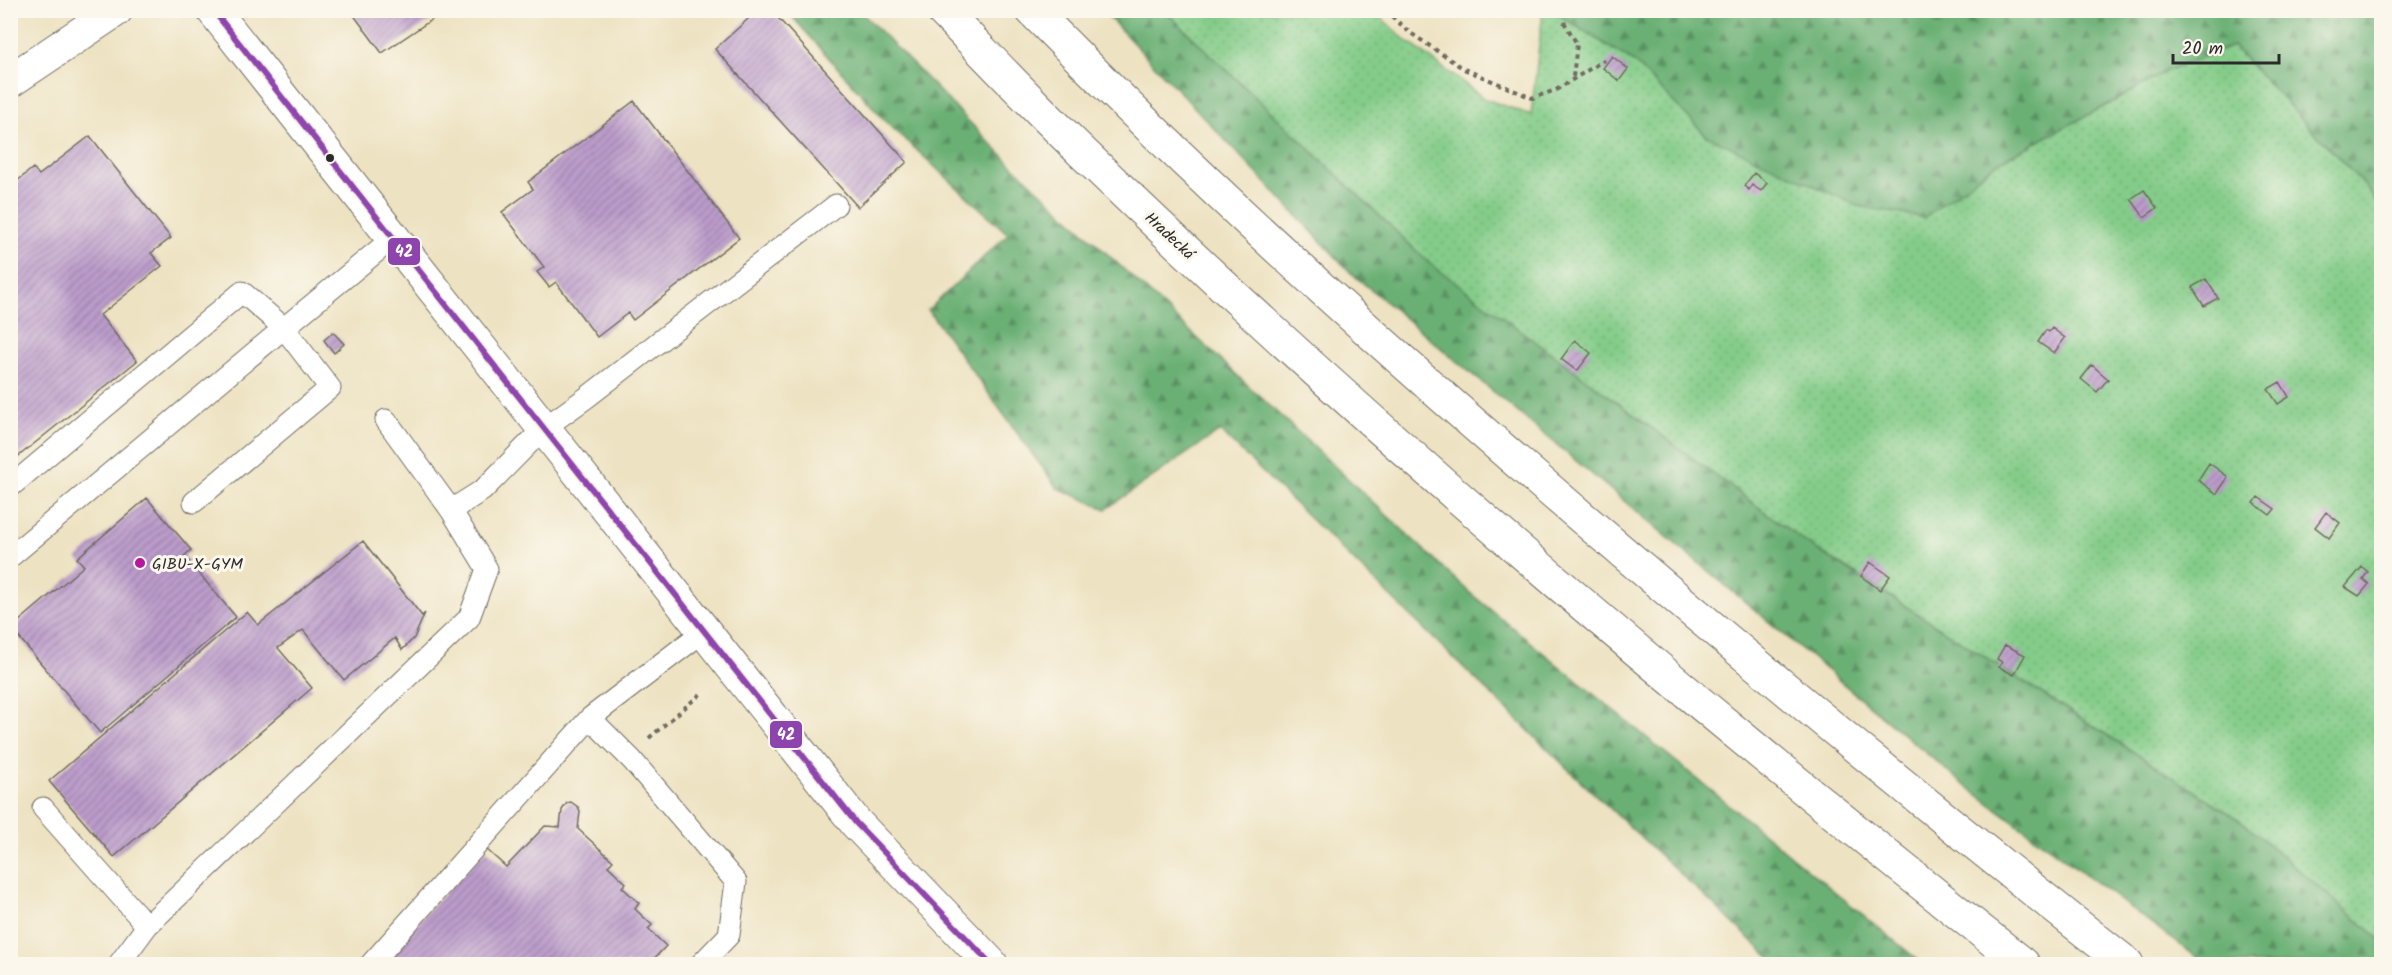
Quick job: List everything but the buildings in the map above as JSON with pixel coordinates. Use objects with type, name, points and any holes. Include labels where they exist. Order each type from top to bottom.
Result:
[{"type":"main road","points":[[10,81],[116,10]]},
{"type":"main road","points":[[213,10],[856,824],[991,964]]},
{"type":"main road","name":"Hradecká","points":[[942,10],[1083,154],[1405,452],[1698,700],[2023,964]]},
{"type":"main road","points":[[1032,10],[1104,84],[1315,283],[1455,409],[1736,649],[2127,964]]},
{"type":"lane","points":[[451,510],[483,490],[544,428],[836,205]]},
{"type":"lane","points":[[10,557],[393,238]]},
{"type":"lane","points":[[10,487],[242,292],[284,328],[330,388],[194,502]]},
{"type":"lane","points":[[119,964],[147,926],[469,618],[487,569],[451,510],[386,420]]},
{"type":"lane","points":[[371,964],[590,718],[704,631]]},
{"type":"lane","points":[[590,718],[628,756],[736,882],[729,934],[701,964]]},
{"type":"lane","points":[[44,808],[147,926]]},
{"type":"path","points":[[1384,10],[1409,32],[1464,69],[1532,98],[1556,90],[1604,60]]},
{"type":"path","points":[[1564,22],[1577,44],[1573,78]]},
{"type":"path","points":[[628,756],[703,692]]},
{"type":"green space","points":[[787,11],[860,11],[1009,162],[1469,592],[1923,964],[1777,964],[1572,773],[1220,431],[1106,509],[1057,488],[928,310],[1008,234],[886,122]]},
{"type":"green space","points":[[1103,11],[1165,11],[1428,262],[1808,544],[2240,820],[2381,940],[2381,964],[2206,964],[1962,783],[1351,273]]},
{"type":"green space","points":[[1165,11],[1374,11],[1403,38],[1485,99],[1531,115],[1543,11],[1552,11],[1634,62],[1707,136],[1924,218],[1995,164],[2166,71],[2233,46],[2365,186],[2381,208],[2381,940],[2240,820],[1808,544],[1428,262]]},
{"type":"green space","points":[[1552,11],[2381,11],[2381,208],[2365,186],[2233,46],[2166,71],[1995,164],[1924,218],[1858,206],[1707,136],[1634,62]]},
{"type":"transit line","name":"42","points":[[213,10],[856,823],[991,964]]},
{"type":"place","name":"GIBU-X-GYM","points":[[140,563]]}]
